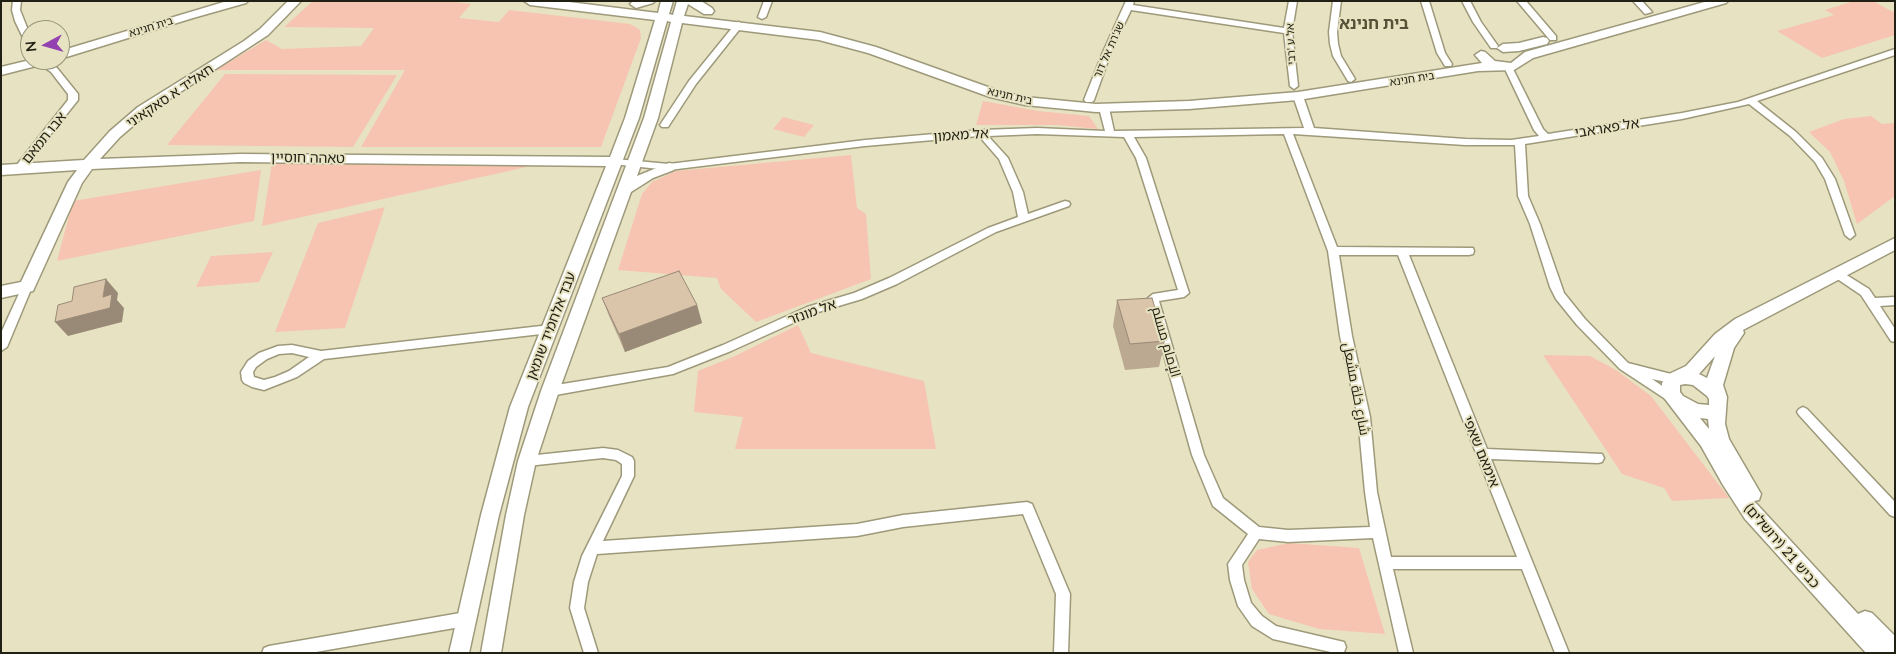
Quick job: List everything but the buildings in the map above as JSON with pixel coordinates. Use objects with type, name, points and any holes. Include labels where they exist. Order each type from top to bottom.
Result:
[{"type":"main road","name":"בית חנינא","points":[[70,53],[190,15],[242,1]]},
{"type":"main road","points":[[276,21],[281,11],[281,1]]},
{"type":"main road","name":"חאליד א סאקאיני","points":[[27,287],[68,194],[88,164],[115,134],[143,110],[234,54],[264,32],[295,1]]},
{"type":"main road","name":"בית חנינא","points":[[530,1],[633,8]]},
{"type":"main road","name":"בית חנינא","points":[[612,1],[633,8]]},
{"type":"main road","points":[[633,8],[649,1]]},
{"type":"main road","name":"עבד אלחמיד שומאן","points":[[460,653],[466,619],[503,463],[519,407],[632,118],[665,8]]},
{"type":"main road","name":"בית חנינא","points":[[684,8],[707,17],[739,25],[840,40],[970,86],[1025,101],[1104,108],[1180,106],[1508,65]]},
{"type":"main road","points":[[684,8],[707,17]]},
{"type":"main road","name":"עבד אלחמיד שומאן","points":[[491,653],[515,515],[527,460],[550,391],[635,165],[651,118],[673,34],[684,8]]},
{"type":"main road","points":[[673,34],[707,17]]},
{"type":"main road","points":[[1499,47],[1484,49],[1481,55],[1486,61],[1508,65]]},
{"type":"main road","points":[[1,65],[20,62]]},
{"type":"main road","points":[[1,71],[20,65]]},
{"type":"main road","name":"טאהה חוסיין","points":[[1,170],[88,164],[240,158],[580,160],[614,162]]},
{"type":"main road","points":[[580,160],[596,170],[606,183]]},
{"type":"main road","points":[[626,189],[648,175],[669,167]]},
{"type":"main road","name":"כביש 21 (ירושלים)","points":[[1677,379],[1692,371],[1729,331],[1750,318],[1895,243]]},
{"type":"main road","points":[[1,292],[27,287]]},
{"type":"main road","name":"כביש 21 (ירושלים)","points":[[1750,318],[1736,333],[1723,354],[1715,379],[1716,424],[1720,440],[1754,497],[1782,532],[1895,651]]},
{"type":"main road","points":[[1677,379],[1698,380],[1706,385],[1717,402],[1704,413],[1695,411],[1679,402],[1669,388],[1670,383],[1677,379]]},
{"type":"main road","name":"כביש 21 (ירושלים)","points":[[1679,402],[1703,435],[1752,513],[1880,653]]},
{"type":"street","points":[[17,1],[16,10],[20,23]]},
{"type":"street","name":"בית חנינא","points":[[70,45],[219,1]]},
{"type":"street","points":[[762,17],[768,1]]},
{"type":"street","name":"אל ע 'רבי","points":[[1293,1],[1288,31],[1296,91],[1310,131]]},
{"type":"street","points":[[1338,1],[1333,32],[1334,44],[1337,56],[1351,79]]},
{"type":"street","points":[[1425,1],[1438,45],[1448,64]]},
{"type":"street","points":[[1466,1],[1477,22],[1499,47],[1518,57],[1508,65],[1539,130],[1546,138]]},
{"type":"street","points":[[1521,1],[1553,38]]},
{"type":"street","points":[[1637,1],[1648,12]]},
{"type":"street","points":[[1499,47],[1519,47],[1689,1]]},
{"type":"street","name":"בית חנינא","points":[[1508,65],[1529,55],[1722,1]]},
{"type":"street","points":[[1130,4],[1288,31]]},
{"type":"street","name":"שג'רת אל דור","points":[[1090,100],[1107,52],[1130,4]]},
{"type":"street","points":[[633,8],[656,33]]},
{"type":"street","name":"בית חנינא","points":[[633,8],[684,8]]},
{"type":"street","name":"בית חנינא","points":[[707,17],[762,17],[853,35],[991,83],[1062,98],[1090,100],[1125,100],[1296,91],[1351,79],[1448,64],[1476,58],[1481,55]]},
{"type":"street","points":[[665,125],[692,83],[739,25]]},
{"type":"street","name":"אל פאראבי","points":[[1310,131],[1465,142],[1520,141],[1546,138],[1682,116],[1748,100],[1895,52]]},
{"type":"street","name":"אבו תמאם","points":[[19,168],[73,100],[73,94],[54,70]]},
{"type":"street","points":[[1748,100],[1760,107],[1793,134],[1818,160],[1830,179],[1850,235]]},
{"type":"street","points":[[1104,108],[1110,134]]},
{"type":"street","name":"אל מאמון","points":[[614,162],[669,167],[865,143],[981,133],[1037,131],[1110,134],[1310,131]]},
{"type":"street","name":"شارع خلة مشعل","points":[[1287,131],[1333,251],[1346,336],[1364,417],[1371,492],[1378,532],[1406,653]]},
{"type":"street","points":[[981,133],[1003,158],[1018,192],[1024,219]]},
{"type":"street","name":"الإمام مسلم","points":[[1127,133],[1141,158],[1184,293],[1153,298],[1198,455],[1218,502],[1256,533]]},
{"type":"street","points":[[1520,141],[1523,196],[1539,235],[1555,287],[1572,312],[1608,350],[1634,374],[1679,402]]},
{"type":"street","name":"אל מונזר","points":[[550,391],[669,371],[727,348],[810,310],[858,296],[893,281],[992,230],[1065,204]]},
{"type":"street","points":[[1333,251],[1469,251]]},
{"type":"street","name":"אימאם שאפי","points":[[1402,252],[1562,653]]},
{"type":"street","points":[[1837,273],[1865,292],[1895,338]]},
{"type":"street","name":"חאליד א סאקאיני","points":[[1,347],[27,287]]},
{"type":"street","points":[[1872,302],[1895,301]]},
{"type":"street","points":[[321,354],[293,374],[278,381],[264,385],[248,380],[247,372],[252,364],[263,356],[278,350],[292,349],[321,354],[550,329]]},
{"type":"street","points":[[1608,350],[1637,369],[1677,379]]},
{"type":"street","points":[[1803,412],[1895,511]]},
{"type":"street","points":[[527,460],[603,453],[618,455],[628,461],[628,476],[594,548],[581,582],[577,608],[592,653]]},
{"type":"street","points":[[1482,454],[1598,458]]},
{"type":"street","points":[[594,548],[857,530],[903,521],[1027,508],[1063,594],[1061,653]]},
{"type":"street","points":[[1340,647],[1273,632],[1257,621],[1245,606],[1237,580],[1235,564],[1256,533],[1288,536],[1378,532]]},
{"type":"street","points":[[1385,563],[1525,562]]},
{"type":"street","points":[[269,653],[466,619]]},
{"type":"shaded area","points":[[313,1],[445,1],[471,4],[459,18],[499,22],[509,10],[630,24],[640,30],[641,38],[601,147],[361,147],[405,70],[216,70],[266,40],[282,49],[361,46],[374,28],[284,27]]},
{"type":"shaded area","points":[[1854,1],[1873,1],[1895,13],[1895,35],[1822,58],[1777,31],[1834,15],[1825,10]]},
{"type":"shaded area","points":[[225,74],[397,75],[353,147],[167,145]]},
{"type":"shaded area","points":[[983,101],[1038,111],[1089,116],[1098,129],[1057,125],[976,125]]},
{"type":"shaded area","points":[[1871,116],[1882,124],[1895,123],[1895,196],[1857,224],[1844,181],[1830,152],[1809,132],[1844,119]]},
{"type":"shaded area","points":[[783,117],[814,125],[804,137],[773,129]]},
{"type":"shaded area","points":[[851,155],[857,208],[866,214],[871,279],[756,322],[721,289],[717,278],[618,270],[642,194],[652,182],[676,171]]},
{"type":"shaded area","points":[[272,163],[531,166],[262,226]]},
{"type":"shaded area","points":[[261,170],[254,221],[57,261],[73,201]]},
{"type":"shaded area","points":[[385,207],[345,328],[275,332],[318,223]]},
{"type":"shaded area","points":[[273,252],[259,282],[196,287],[211,256]]},
{"type":"shaded area","points":[[798,325],[811,353],[924,381],[936,449],[735,449],[743,417],[694,412],[698,371],[735,356]]},
{"type":"shaded area","points":[[1543,355],[1590,356],[1616,370],[1651,396],[1729,498],[1672,501],[1664,488],[1622,474]]},
{"type":"shaded area","points":[[1289,543],[1359,548],[1385,634],[1319,629],[1269,614],[1252,589],[1248,562],[1257,550]]},
{"type":"district","name":"בית חנינא","points":[[1374,24]]}]
